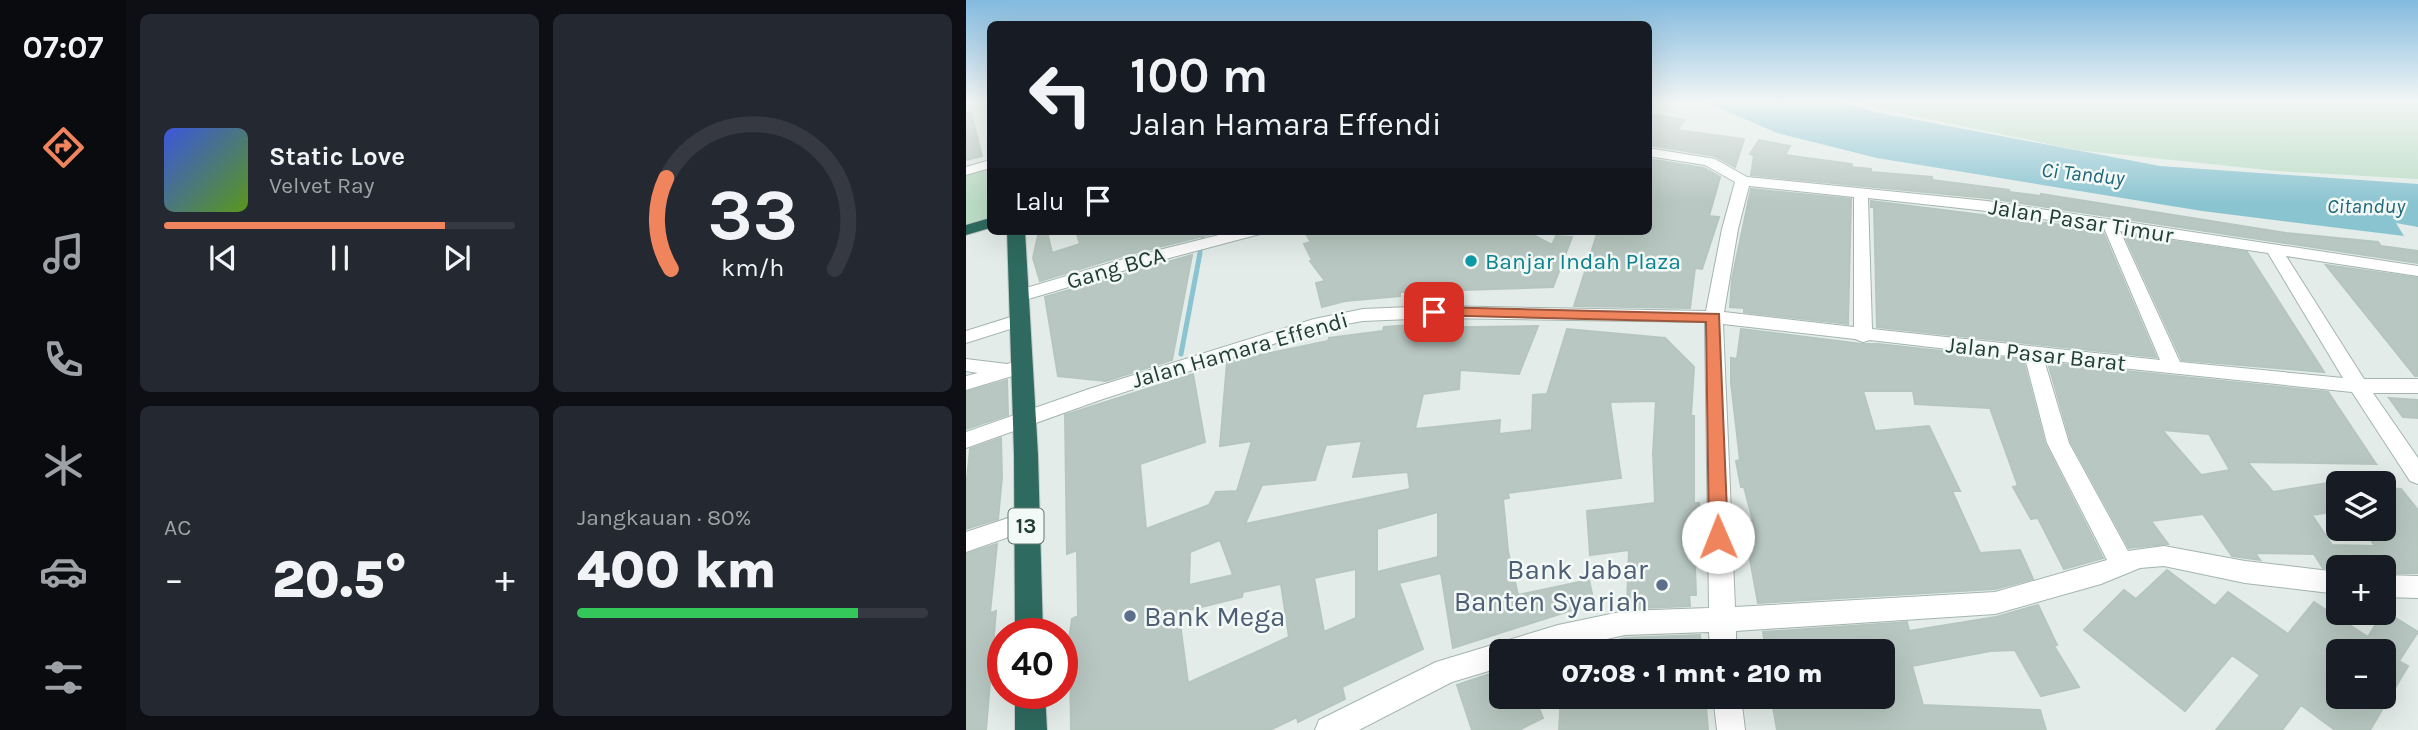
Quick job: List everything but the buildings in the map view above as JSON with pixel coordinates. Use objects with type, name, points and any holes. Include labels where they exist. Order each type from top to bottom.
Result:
[{"type":"highway","points":[[966,230],[987,224]]},
{"type":"highway","name":"13","points":[[1016,235],[1020,320],[1017,367],[1024,419],[1029,618]]},
{"type":"highway","points":[[1030,709],[1031,730]]},
{"type":"street","points":[[1652,153],[1716,162],[1744,181],[1730,229],[1714,317],[1722,639]]},
{"type":"street","points":[[966,171],[987,165]]},
{"type":"street","name":"Jalan Pasar Timur","points":[[1744,181],[1987,206],[2418,271]]},
{"type":"street","points":[[1861,194],[1863,335]]},
{"type":"street","points":[[2110,225],[2173,368]]},
{"type":"street","name":"Gang BCA","points":[[1019,296],[1133,262],[1238,235]]},
{"type":"street","points":[[2274,250],[2358,386],[2415,466]]},
{"type":"street","name":"Jalan Hamara Effendi","points":[[966,440],[1272,337],[1320,323],[1363,315],[1434,312],[1714,317]]},
{"type":"street","name":"Jalan Pasar Barat","points":[[1714,317],[2173,368],[2358,386],[2418,386]]},
{"type":"street","points":[[1017,367],[971,373],[970,335],[1020,320]]},
{"type":"street","points":[[2033,354],[2058,443],[2122,565]]},
{"type":"street","points":[[966,542],[1026,522]]},
{"type":"street","points":[[1551,639],[1625,623],[1995,603],[2138,558],[2164,556],[2245,572],[2326,582]]},
{"type":"street","points":[[2396,586],[2418,587]]},
{"type":"street","points":[[1329,730],[1446,671],[1489,658]]},
{"type":"street","points":[[1729,709],[1731,730]]},
{"type":"green space","points":[[2005,135],[2418,135],[2418,179],[2277,171],[2077,150]]},
{"type":"green space","points":[[987,168],[987,220],[966,226],[966,173]]},
{"type":"water","name":"Citanduy","points":[[1785,135],[1997,135],[2160,166],[2418,184],[2418,227],[2396,223],[2404,236],[2202,211],[1877,158]]},
{"type":"waterway","points":[[1199,255],[1204,242],[1201,235]]},
{"type":"waterway","points":[[1181,354],[1200,253]]},
{"type":"place","name":"Banjar Indah Plaza","points":[[1471,261]]},
{"type":"place","name":"Bank Jabar Banten Syariah","points":[[1662,585]]},
{"type":"place","name":"Bank Mega","points":[[1130,616]]},
{"type":"route","points":[[1434,312],[1714,317],[1718,537]]},
{"type":"water label","name":"Ci Tanduy","points":[[2083,174]]}]
